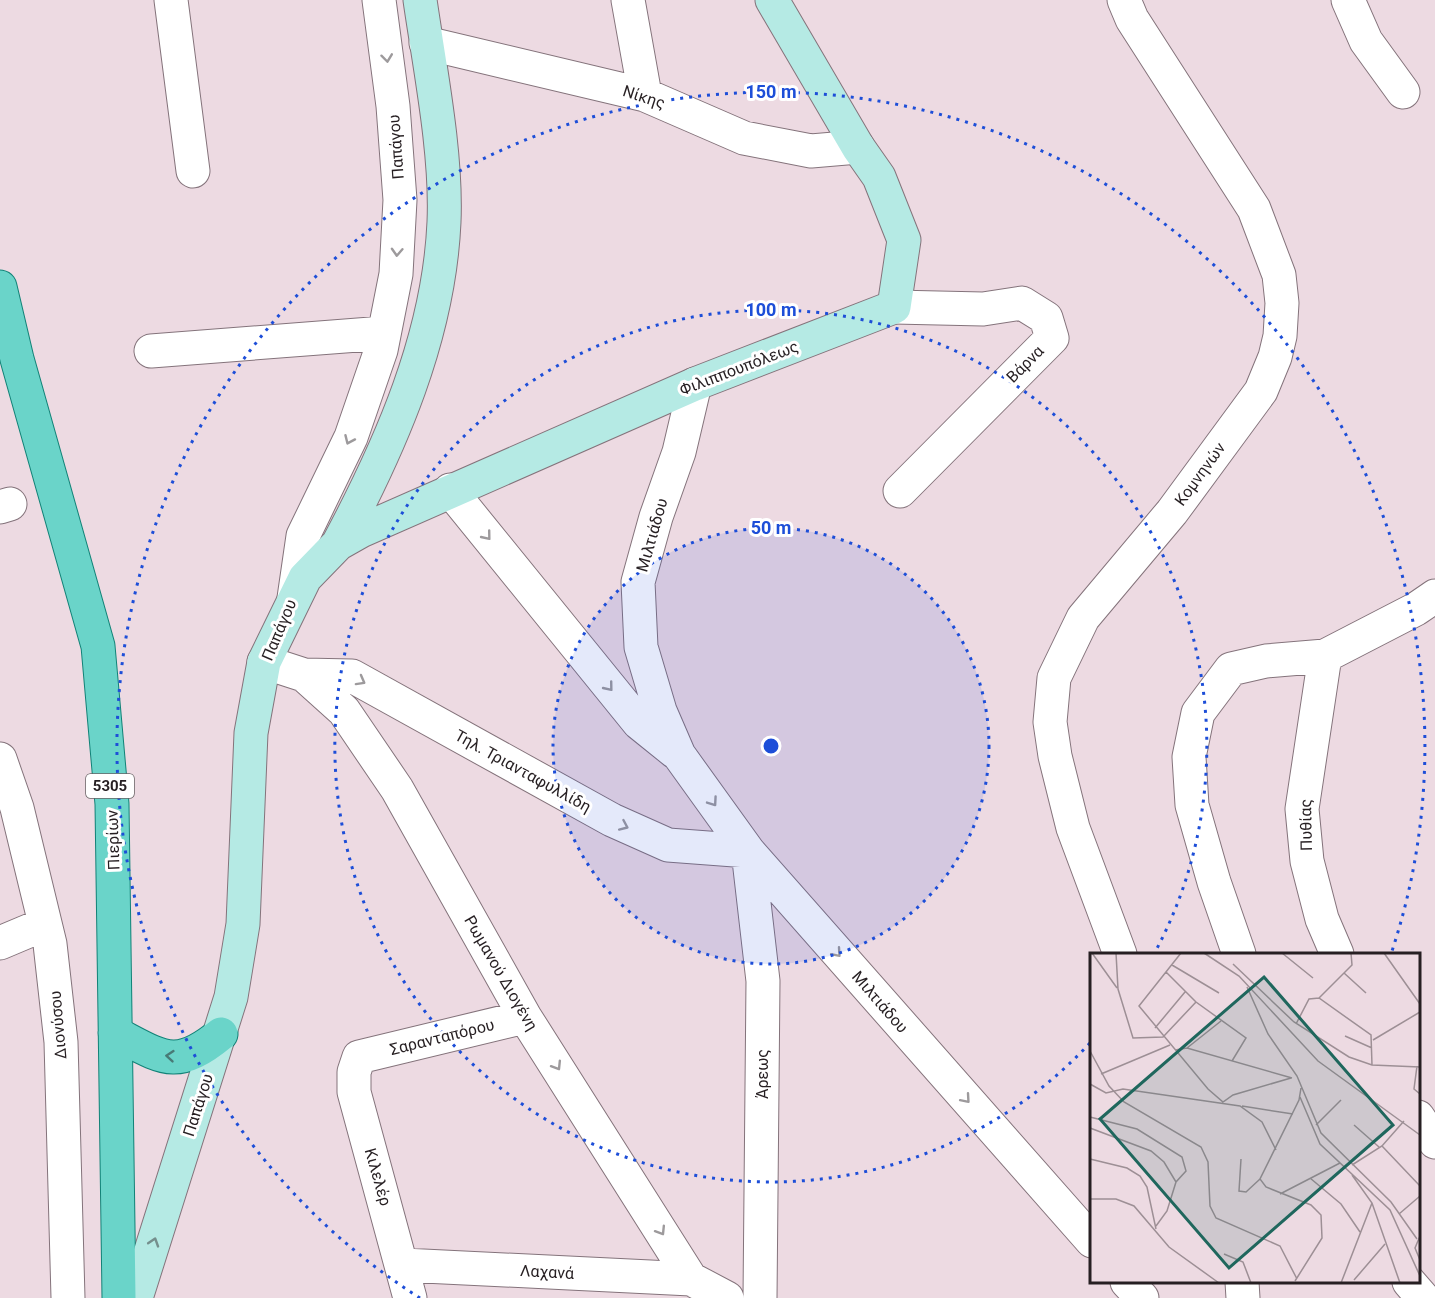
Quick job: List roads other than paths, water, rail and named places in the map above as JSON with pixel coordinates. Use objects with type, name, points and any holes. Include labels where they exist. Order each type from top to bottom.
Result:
[{"type":"main road","name":"Πιερίων","points":[[0,287],[17,358],[98,646],[112,804],[116,912],[115,1033],[119,1298]]},
{"type":"main road","points":[[115,1033],[154,1053],[168,1057],[187,1057],[201,1050],[221,1034]]},
{"type":"street","points":[[171,0],[192,171]]},
{"type":"street","name":"Παπάγου","points":[[136,1298],[221,1034],[243,924],[250,733],[264,662],[294,598],[303,536],[351,437],[384,333],[396,274],[400,201],[393,106],[379,0]]},
{"type":"street","points":[[338,544],[375,473],[416,370],[440,259],[444,222],[443,176],[420,0]]},
{"type":"street","points":[[628,0],[645,94]]},
{"type":"street","points":[[772,0],[858,147],[879,177],[904,240],[894,307]]},
{"type":"street","name":"Κομνηνών","points":[[1120,953],[1072,828],[1057,767],[1050,722],[1054,678],[1083,618],[1172,513],[1261,391],[1277,346],[1282,303],[1279,275],[1254,209],[1132,19],[1124,0]]},
{"type":"street","points":[[1347,0],[1366,41],[1403,92]]},
{"type":"street","name":"Νίκης","points":[[426,44],[645,94],[744,138],[811,151],[858,147]]},
{"type":"street","name":"Βάρνα","points":[[894,307],[983,309],[1022,303],[1046,318],[1052,338],[900,490]]},
{"type":"street","name":"Φιλιππουπόλεως","points":[[294,598],[305,578],[338,544],[450,490],[695,384],[894,307]]},
{"type":"street","points":[[151,351],[384,333]]},
{"type":"street","name":"Μιλτιάδου","points":[[695,384],[679,452],[656,517],[638,582],[641,647],[660,711],[679,755],[748,851],[1090,1239]]},
{"type":"street","name":"Μιλτιάδου","points":[[450,490],[639,723],[679,755]]},
{"type":"street","points":[[1239,953],[1214,882],[1192,805],[1189,757],[1198,714],[1231,669],[1266,661],[1325,656],[1416,609],[1435,596]]},
{"type":"street","name":"Πυθίας","points":[[1325,656],[1302,809],[1307,861],[1322,920],[1337,953]]},
{"type":"street","name":"Ρωμανού Διογένη","points":[[264,662],[304,675],[344,711],[397,789],[525,1017],[692,1279],[727,1298]]},
{"type":"street","name":"Τηλ. Τριανταφυλλίδη","points":[[304,675],[352,676],[612,820],[668,845],[748,851]]},
{"type":"street","name":"Διονύσου","points":[[0,759],[17,808],[50,944],[61,1042],[68,1298]]},
{"type":"street","name":"Άρεως","points":[[748,851],[763,981],[760,1298]]},
{"type":"street","points":[[0,943],[45,924]]},
{"type":"street","name":"Σαρανταπόρου","points":[[359,1057],[525,1017]]},
{"type":"street","name":"Κιλελέρ","points":[[359,1057],[354,1072],[354,1092],[403,1265],[410,1298]]},
{"type":"street","points":[[1420,1120],[1435,1142]]},
{"type":"street","name":"Λαχανά","points":[[403,1265],[692,1279]]},
{"type":"street","points":[[1129,1283],[1142,1298]]},
{"type":"street","points":[[1242,1283],[1243,1298]]},
{"type":"street","points":[[1411,1283],[1423,1298]]}]
